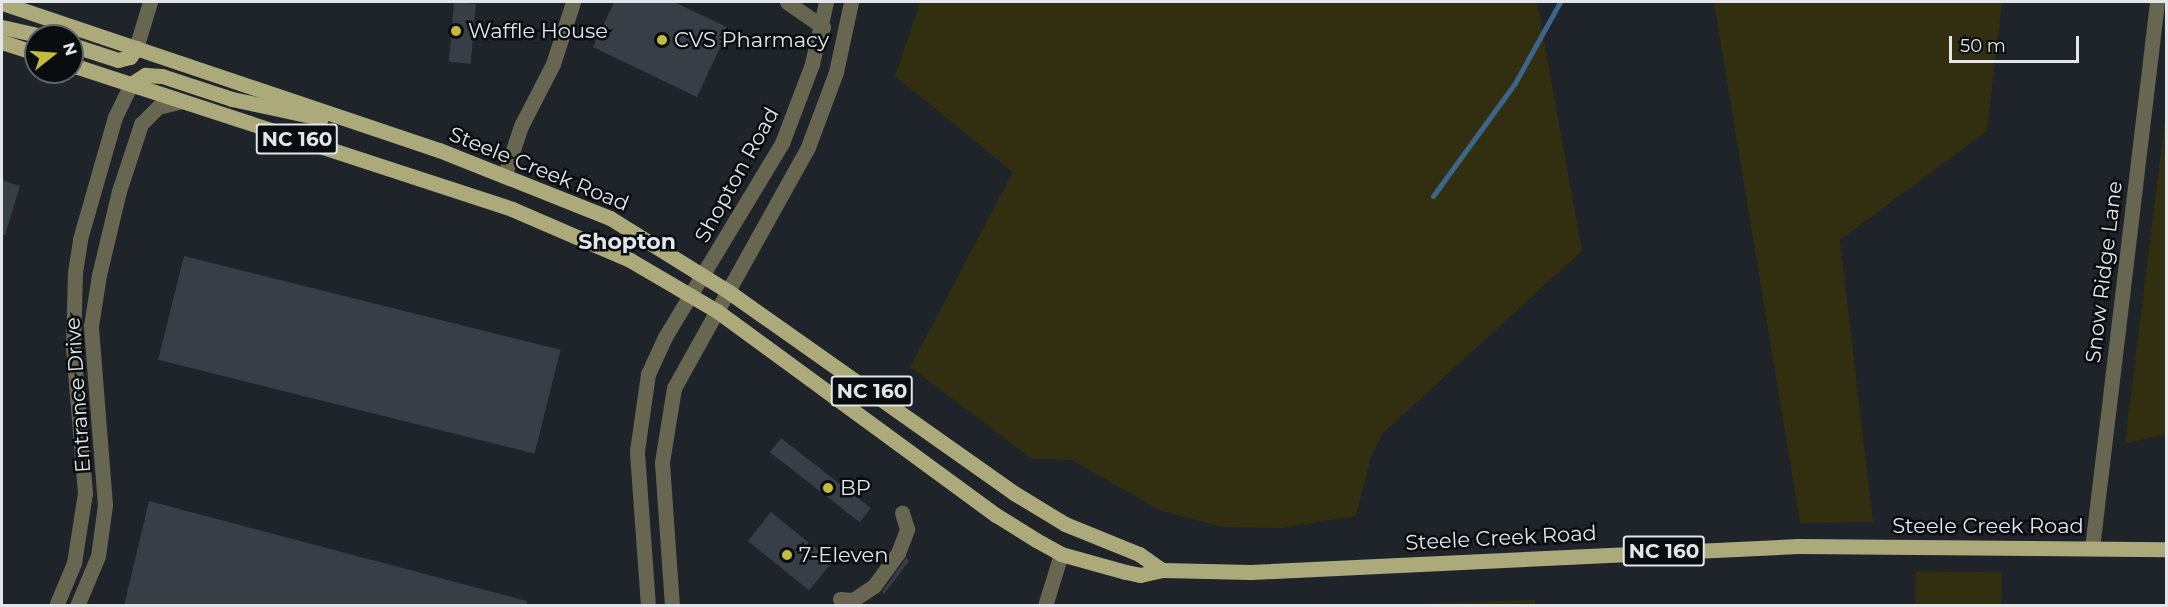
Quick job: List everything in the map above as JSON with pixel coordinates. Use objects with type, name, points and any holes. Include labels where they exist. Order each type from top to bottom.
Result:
[{"type":"main road","name":"Steele Creek Road","points":[[2,3],[505,174],[610,218],[705,275],[1014,493],[1065,524],[1139,554],[1162,570]]},
{"type":"main road","points":[[2,27],[24,32]]},
{"type":"main road","points":[[2,42],[24,49]]},
{"type":"main road","points":[[84,49],[118,60],[130,57],[136,48]]},
{"type":"main road","name":"Steele Creek Road","points":[[84,69],[512,209],[630,260],[717,311],[996,515],[1061,554],[1140,575],[1162,570],[1251,572],[1798,546],[2166,549]]},
{"type":"main road","points":[[131,84],[146,75],[162,76],[232,99],[380,131]]},
{"type":"street","points":[[136,48],[150,2]]},
{"type":"street","points":[[505,174],[521,126],[553,64],[573,2]]},
{"type":"street","points":[[787,2],[823,27]]},
{"type":"street","name":"Shopton Road","points":[[648,606],[638,492],[640,412],[648,374],[690,295],[705,275],[785,137],[801,102],[823,27],[826,2]]},
{"type":"street","points":[[672,606],[663,472],[664,429],[674,388],[812,139],[836,72],[851,2]]},
{"type":"street","name":"Snow Ridge Lane","points":[[2092,548],[2157,2]]},
{"type":"street","name":"Entrance Drive","points":[[56,606],[74,563],[85,493],[73,348],[75,272],[80,239],[115,117],[131,84]]},
{"type":"street","name":"Entrance Drive","points":[[76,606],[98,556],[105,506],[91,326],[99,275],[119,191],[141,123],[158,107],[182,101]]},
{"type":"street","points":[[840,599],[853,600],[874,586],[898,553],[907,529],[902,513]]},
{"type":"street","points":[[1045,606],[1061,554]]},
{"type":"shaded area","points":[[920,2],[1537,2],[1582,251],[1382,434],[1371,457],[1356,516],[1280,528],[1223,527],[1159,510],[1072,460],[1032,459],[910,367],[1013,172],[895,76]]},
{"type":"shaded area","points":[[1714,2],[2002,2],[1987,131],[1840,240],[1873,522],[1800,523]]},
{"type":"shaded area","points":[[2166,111],[2166,435],[2125,443]]},
{"type":"shaded area","points":[[1916,571],[2002,573],[2001,606],[1915,605]]},
{"type":"shaded area","points":[[1535,600],[1535,605],[1378,605]]},
{"type":"building","name":"Waffle House","points":[[454,2],[476,4],[471,64],[449,62]]},
{"type":"building","points":[[614,2],[674,2],[729,28],[697,97],[593,47]]},
{"type":"building","points":[[2,180],[20,186],[5,235],[2,235]]},
{"type":"building","points":[[184,256],[560,350],[535,454],[158,360]]},
{"type":"building","points":[[781,438],[871,508],[860,522],[770,452]]},
{"type":"building","points":[[149,501],[527,601],[526,606],[124,606]]},
{"type":"building","points":[[771,512],[832,562],[809,590],[748,541]]},
{"type":"building","points":[[906,558],[909,561],[884,594],[882,592]]},
{"type":"waterway","points":[[1433,196],[1515,83],[1560,2]]},
{"type":"place","name":"Waffle House","points":[[456,31]]},
{"type":"place","name":"CVS Pharmacy","points":[[662,40]]},
{"type":"place","name":"BP","points":[[828,488]]},
{"type":"place","name":"7-Eleven","points":[[787,555]]},
{"type":"district","name":"Shopton","points":[[627,242]]}]
